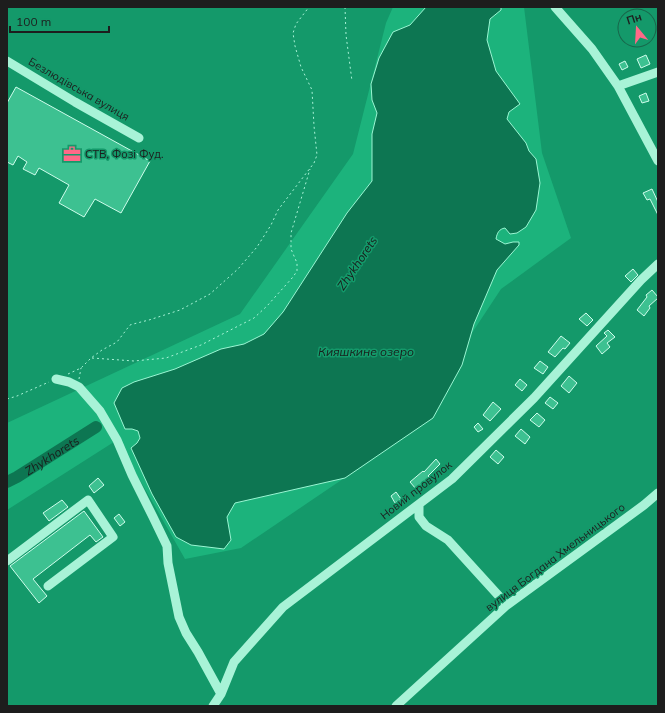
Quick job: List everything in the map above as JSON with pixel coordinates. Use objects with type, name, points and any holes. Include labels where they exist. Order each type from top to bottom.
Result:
[{"type":"street","points":[[554,7],[592,49],[618,86],[658,160]]},
{"type":"street","name":"Безлюдівська вулиця","points":[[7,61],[139,138]]},
{"type":"street","points":[[618,86],[658,72]]},
{"type":"street","name":"Новий провулок","points":[[212,706],[221,694],[234,662],[282,607],[452,479],[534,398],[641,280],[658,264]]},
{"type":"street","points":[[56,379],[69,382],[79,387],[100,411],[117,440],[132,475],[167,546],[168,563],[179,618],[221,694]]},
{"type":"street","name":"вулиця Богдана Хмельницького","points":[[396,706],[507,605],[658,493]]},
{"type":"street","points":[[7,560],[88,500],[113,537],[48,586]]},
{"type":"street","points":[[419,504],[419,517],[426,526],[448,540],[507,605]]},
{"type":"path","points":[[69,374],[82,368],[91,358],[117,342],[130,325],[180,310],[210,294],[238,269],[257,247],[271,225],[278,210],[314,163],[317,155],[312,90],[301,67],[293,33],[296,24],[309,7]]},
{"type":"path","points":[[345,7],[346,35],[352,81]]},
{"type":"path","points":[[91,358],[134,362],[166,358],[201,345],[254,318],[293,278],[297,271],[297,263],[291,249],[292,233],[311,167]]},
{"type":"path","points":[[79,387],[79,378],[82,368]]},
{"type":"path","points":[[7,399],[56,379]]},
{"type":"shaded area","name":"Кияшкине озеро","points":[[393,7],[524,7],[542,153],[571,238],[501,289],[402,439],[241,548],[185,559],[117,440],[7,510],[7,423],[240,314],[353,154],[386,23]]},
{"type":"water","name":"Кияшкине озеро","points":[[426,7],[501,7],[501,10],[490,19],[487,40],[496,71],[520,104],[509,112],[507,119],[526,143],[529,151],[536,159],[540,183],[536,210],[526,227],[517,233],[510,234],[505,228],[501,229],[498,233],[496,239],[505,244],[519,242],[519,245],[497,270],[474,324],[462,365],[433,418],[345,478],[235,503],[227,517],[231,540],[224,549],[191,545],[176,537],[152,494],[131,448],[140,438],[138,431],[125,429],[114,403],[122,388],[134,382],[175,369],[221,349],[244,344],[264,334],[283,312],[347,213],[372,181],[372,134],[377,113],[372,100],[371,84],[379,58],[393,32],[410,25]]},
{"type":"building","points":[[646,55],[650,64],[641,68],[637,59]]},
{"type":"building","points":[[625,61],[628,67],[622,70],[619,64]]},
{"type":"building","name":"СТВ, Фозі Фуд.","points":[[16,87],[150,161],[121,213],[95,199],[84,217],[59,203],[69,185],[39,168],[35,175],[23,169],[27,162],[18,156],[13,165],[7,162],[7,103]]},
{"type":"building","points":[[646,93],[649,101],[642,103],[639,96]]},
{"type":"building","points":[[652,189],[658,202],[658,215],[650,199],[647,200],[643,193]]},
{"type":"building","points":[[633,269],[638,275],[631,282],[625,276]]},
{"type":"building","points":[[652,290],[658,298],[649,306],[650,308],[644,316],[637,310],[647,297],[646,295]]},
{"type":"building","points":[[586,313],[593,320],[587,326],[579,319]]},
{"type":"building","points":[[608,330],[615,337],[607,343],[610,347],[602,354],[596,346],[607,336],[604,333]]},
{"type":"building","points":[[561,336],[570,343],[555,357],[548,352]]},
{"type":"building","points":[[540,361],[548,367],[543,374],[534,368]]},
{"type":"building","points":[[569,376],[577,383],[569,393],[561,386]]},
{"type":"building","points":[[520,379],[527,385],[522,391],[515,385]]},
{"type":"building","points":[[550,397],[558,403],[553,409],[545,403]]},
{"type":"building","points":[[493,402],[501,409],[490,421],[483,415]]},
{"type":"building","points":[[537,413],[545,420],[539,427],[530,420]]},
{"type":"building","points":[[478,423],[483,429],[478,432],[474,427]]},
{"type":"building","points":[[521,429],[530,437],[525,444],[515,436]]},
{"type":"building","points":[[496,450],[504,457],[498,464],[490,457]]},
{"type":"building","points":[[436,459],[440,464],[416,489],[410,482],[423,471],[424,472]]},
{"type":"building","points":[[98,478],[104,485],[94,493],[89,486]]},
{"type":"building","points":[[396,492],[401,499],[395,503],[391,496]]},
{"type":"building","points":[[62,500],[68,507],[49,521],[43,513]]},
{"type":"building","points":[[84,511],[103,537],[96,542],[90,535],[33,579],[47,596],[39,603],[10,566]]},
{"type":"building","points":[[119,514],[125,522],[120,526],[114,518]]},
{"type":"waterway","name":"Zhykhorets","points":[[7,482],[96,427]]},
{"type":"place","name":"СТВ, Фозі Фуд.","points":[[72,154]]}]
